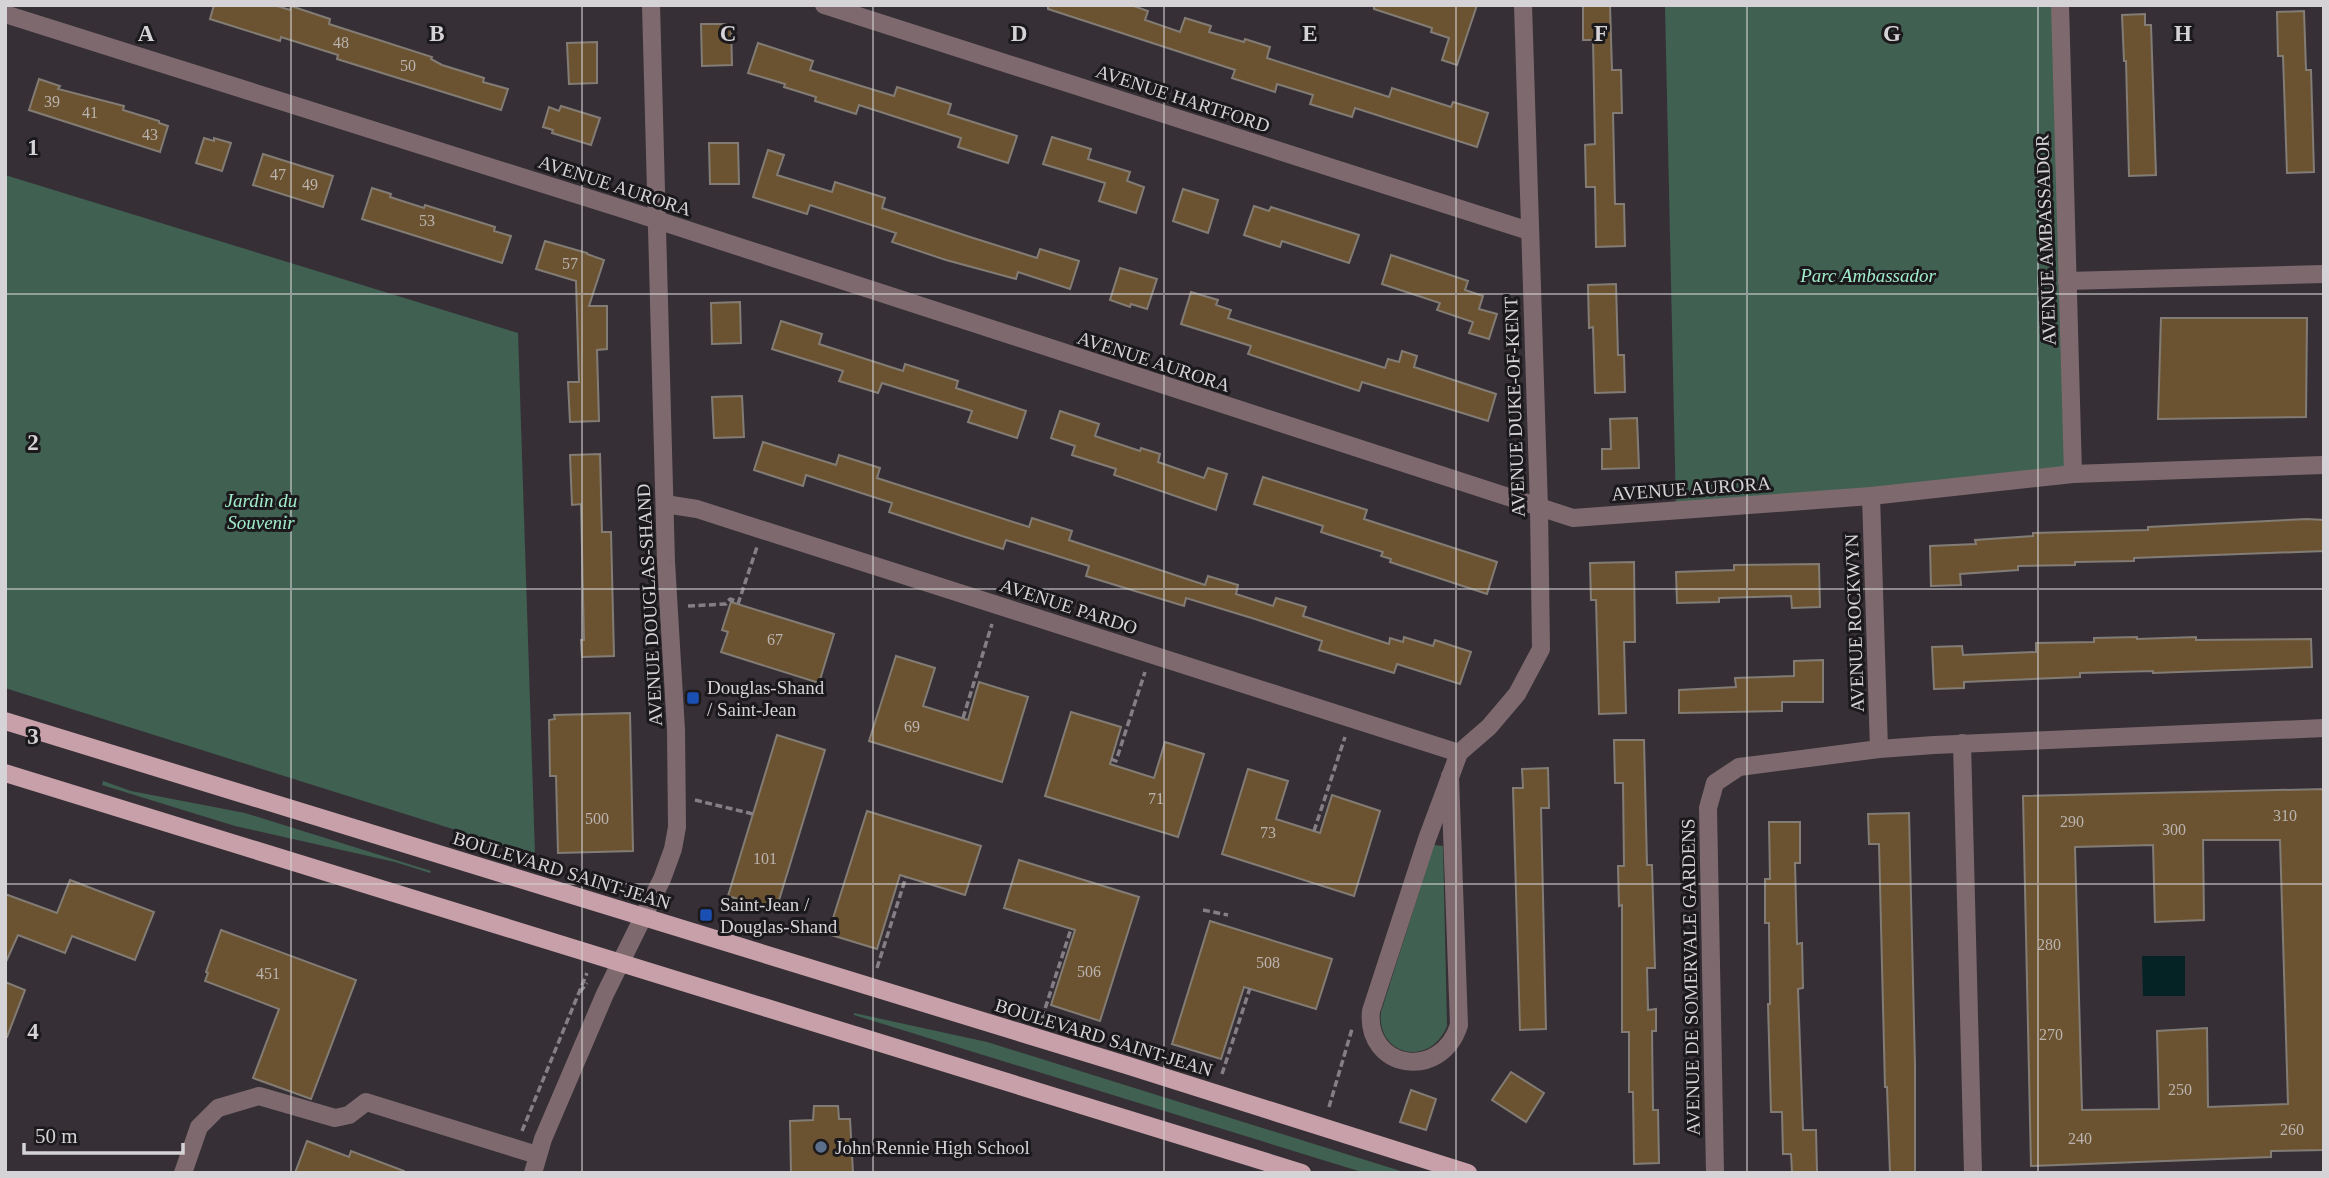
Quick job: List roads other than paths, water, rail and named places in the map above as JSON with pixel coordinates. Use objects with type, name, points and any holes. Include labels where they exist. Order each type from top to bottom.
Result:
[{"type":"main road","name":"BOULEVARD SAINT-JEAN","points":[[5,721],[1468,1173]]},
{"type":"main road","points":[[5,773],[1302,1173]]},
{"type":"street","name":"AVENUE DOUGLAS-SHAND","points":[[533,1173],[537,1155],[558,1102],[669,861],[676,838],[678,815],[665,505],[651,5]]},
{"type":"street","name":"AVENUE HARTFORD","points":[[824,5],[1529,231]]},
{"type":"street","name":"AVENUE DUKE-OF-KENT","points":[[1450,776],[1459,1025],[1451,1043],[1439,1056],[1413,1063],[1391,1055],[1379,1044],[1371,1028],[1371,1011],[1427,839],[1450,776],[1459,752],[1489,727],[1517,694],[1541,649],[1523,5]]},
{"type":"street","name":"AVENUE AMBASSADOR","points":[[2060,5],[2073,474]]},
{"type":"street","name":"AVENUE AURORA","points":[[5,14],[657,221],[1573,518],[1871,496],[2073,474],[2324,465]]},
{"type":"street","points":[[2067,281],[2324,274]]},
{"type":"street","name":"AVENUE ROCKWYN","points":[[1871,496],[1879,749]]},
{"type":"street","name":"AVENUE PARDO","points":[[665,505],[696,509],[1459,752]]},
{"type":"street","name":"AVENUE DE SOMERVALE GARDENS","points":[[1715,1173],[1707,808],[1715,783],[1739,767],[1879,749],[2324,728]]},
{"type":"street","points":[[1962,743],[1973,1173]]},
{"type":"street","points":[[183,1173],[198,1127],[218,1108],[259,1096],[335,1118],[349,1115],[366,1102],[537,1155]]},
{"type":"water","points":[[2142,956],[2185,956],[2185,996],[2143,996]]},
{"type":"place","name":"Douglas-Shand / Saint-Jean","points":[[693,698]]},
{"type":"place","name":"Saint-Jean / Douglas-Shand","points":[[706,915]]},
{"type":"place","name":"John Rennie High School","points":[[821,1147]]},
{"type":"park label","name":"Parc Ambassador","points":[[1868,275]]},
{"type":"park label","name":"Jardin du Souvenir","points":[[261,511]]}]
